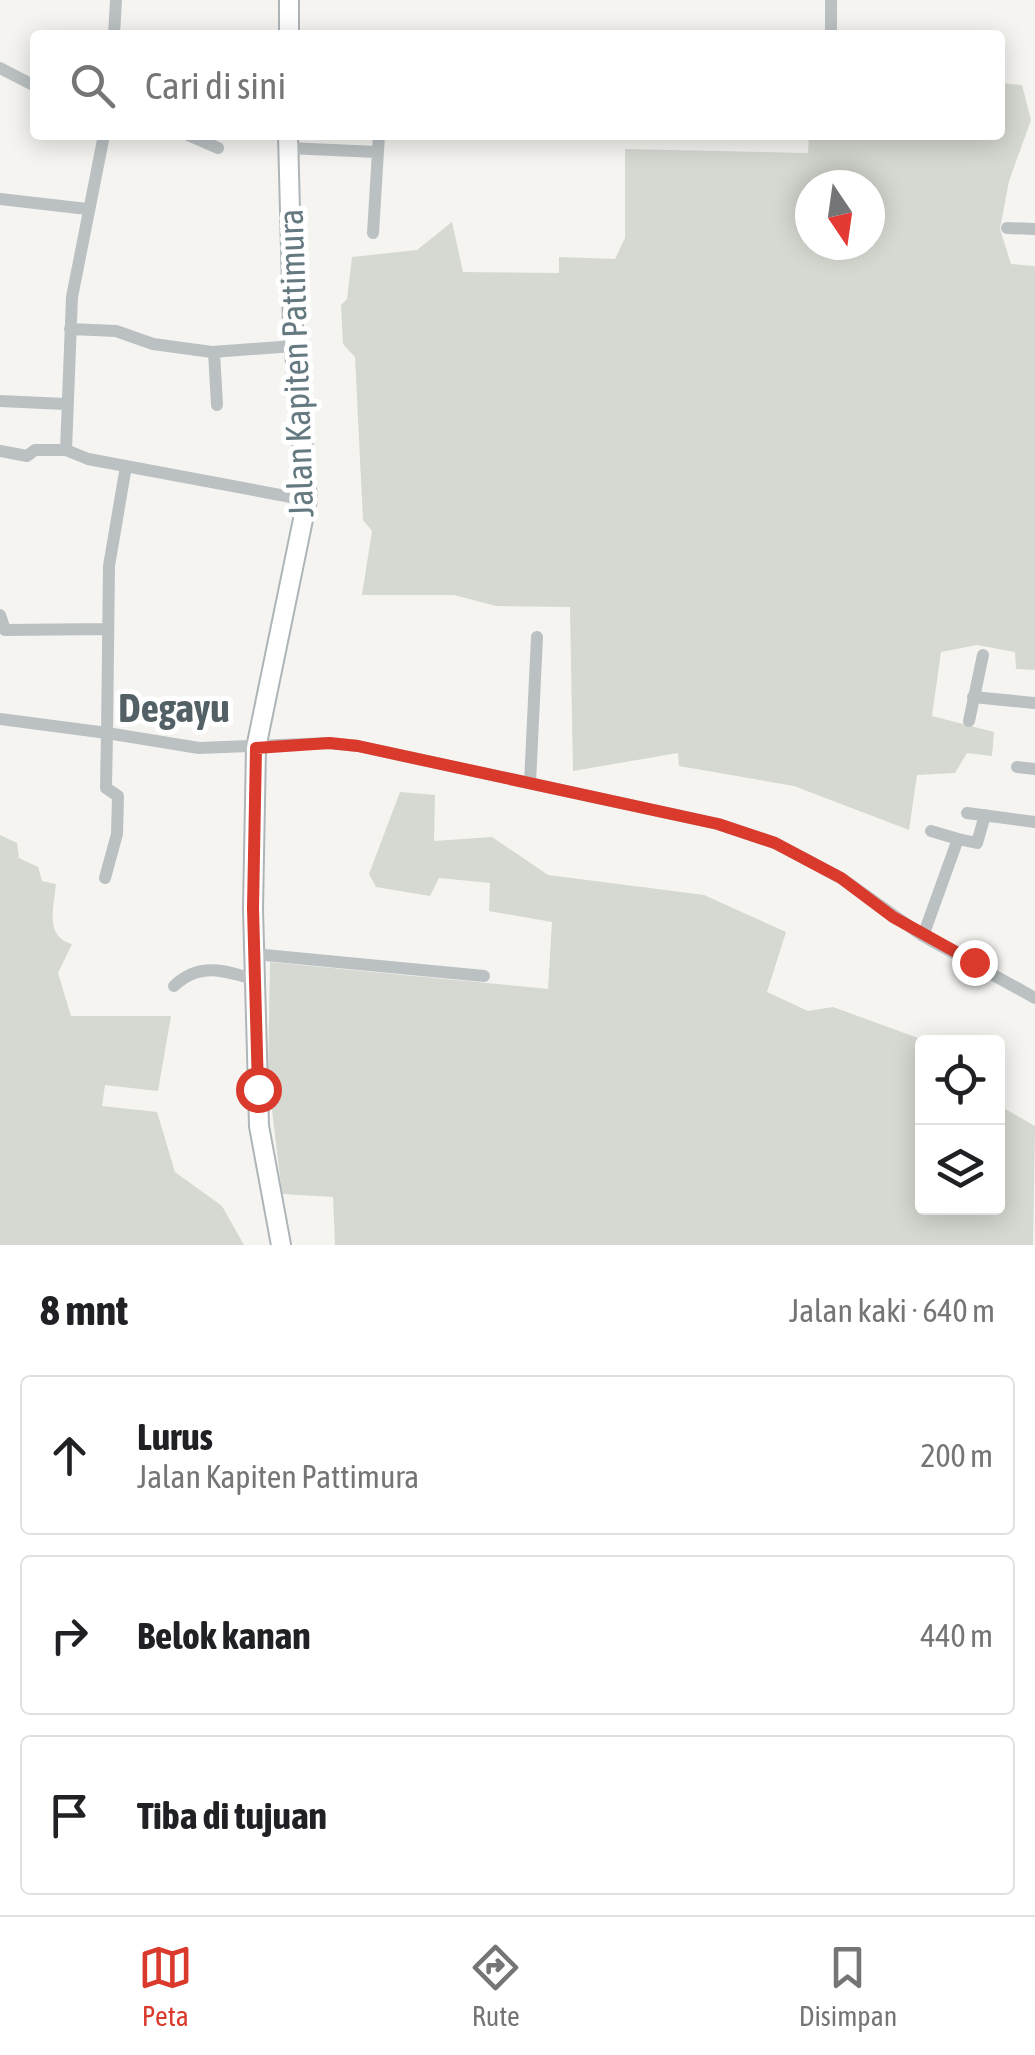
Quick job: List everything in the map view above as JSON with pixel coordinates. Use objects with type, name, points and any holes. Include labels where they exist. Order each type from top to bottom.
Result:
[{"type":"street","points":[[114,30],[116,0]]},
{"type":"street","points":[[289,0],[289,30]]},
{"type":"street","points":[[831,0],[831,30]]},
{"type":"street","points":[[0,68],[30,85]]},
{"type":"street","points":[[66,450],[70,329],[87,208],[103,140]]},
{"type":"street","points":[[200,140],[218,148]]},
{"type":"street","points":[[372,234],[378,140]]},
{"type":"street","points":[[288,142],[377,152]]},
{"type":"street","name":"Jalan Kapiten Pattimura","points":[[281,1245],[259,1126],[254,954],[256,748],[307,500],[294,346],[288,142]]},
{"type":"street","points":[[0,199],[87,208]]},
{"type":"street","points":[[1007,228],[1035,229]]},
{"type":"street","points":[[70,329],[116,331],[153,344],[214,352],[294,346]]},
{"type":"street","points":[[214,352],[217,404]]},
{"type":"street","points":[[0,401],[65,404]]},
{"type":"street","points":[[0,451],[29,456],[35,450],[66,450],[126,466],[307,500]]},
{"type":"street","points":[[104,878],[117,834],[118,796],[106,788],[109,566],[126,466]]},
{"type":"street","points":[[0,616],[5,630],[106,629]]},
{"type":"street","points":[[530,783],[538,637]]},
{"type":"street","points":[[969,721],[983,656]]},
{"type":"street","points":[[973,697],[1035,703]]},
{"type":"street","points":[[0,719],[199,748],[329,743],[358,746],[718,824],[775,843],[841,878],[923,936],[1035,998]]},
{"type":"street","points":[[1017,767],[1035,768]]},
{"type":"street","points":[[967,812],[1035,822]]},
{"type":"street","points":[[931,831],[977,844],[985,815]]},
{"type":"street","points":[[923,936],[958,839]]},
{"type":"street","points":[[254,954],[484,976]]},
{"type":"street","points":[[174,986],[194,970],[256,980]]},
{"type":"shaded area","points":[[1005,83],[1022,85],[1031,120],[1009,181],[1000,229],[1011,264],[1035,266],[1035,670],[1016,669],[1015,652],[977,645],[941,652],[932,716],[994,732],[992,756],[967,753],[955,773],[917,775],[909,830],[794,786],[679,766],[678,753],[573,771],[570,607],[496,606],[454,595],[362,595],[372,531],[363,520],[355,357],[343,344],[341,305],[347,299],[352,257],[417,250],[452,222],[463,272],[559,273],[559,257],[615,259],[625,238],[625,149],[808,153],[809,140],[1005,140]]},
{"type":"shaded area","points":[[400,792],[435,795],[434,841],[492,837],[548,875],[704,895],[786,932],[767,992],[808,1011],[833,1007],[915,1037],[915,1215],[1005,1215],[1005,1109],[1035,1126],[1033,1245],[335,1245],[333,1197],[282,1194],[268,1077],[270,962],[548,989],[552,922],[489,911],[490,883],[439,878],[430,896],[376,887],[369,874]]},
{"type":"shaded area","points":[[0,835],[17,843],[19,858],[38,867],[42,881],[56,884],[54,928],[72,944],[58,973],[71,1016],[171,1016],[158,1091],[105,1085],[102,1106],[157,1112],[175,1172],[222,1206],[244,1245],[0,1245]]},
{"type":"district","name":"Degayu","points":[[174,707]]},
{"type":"route","points":[[258,1089],[253,908],[256,748],[329,743],[358,746],[718,824],[775,843],[841,878],[923,936],[974,962]]}]
